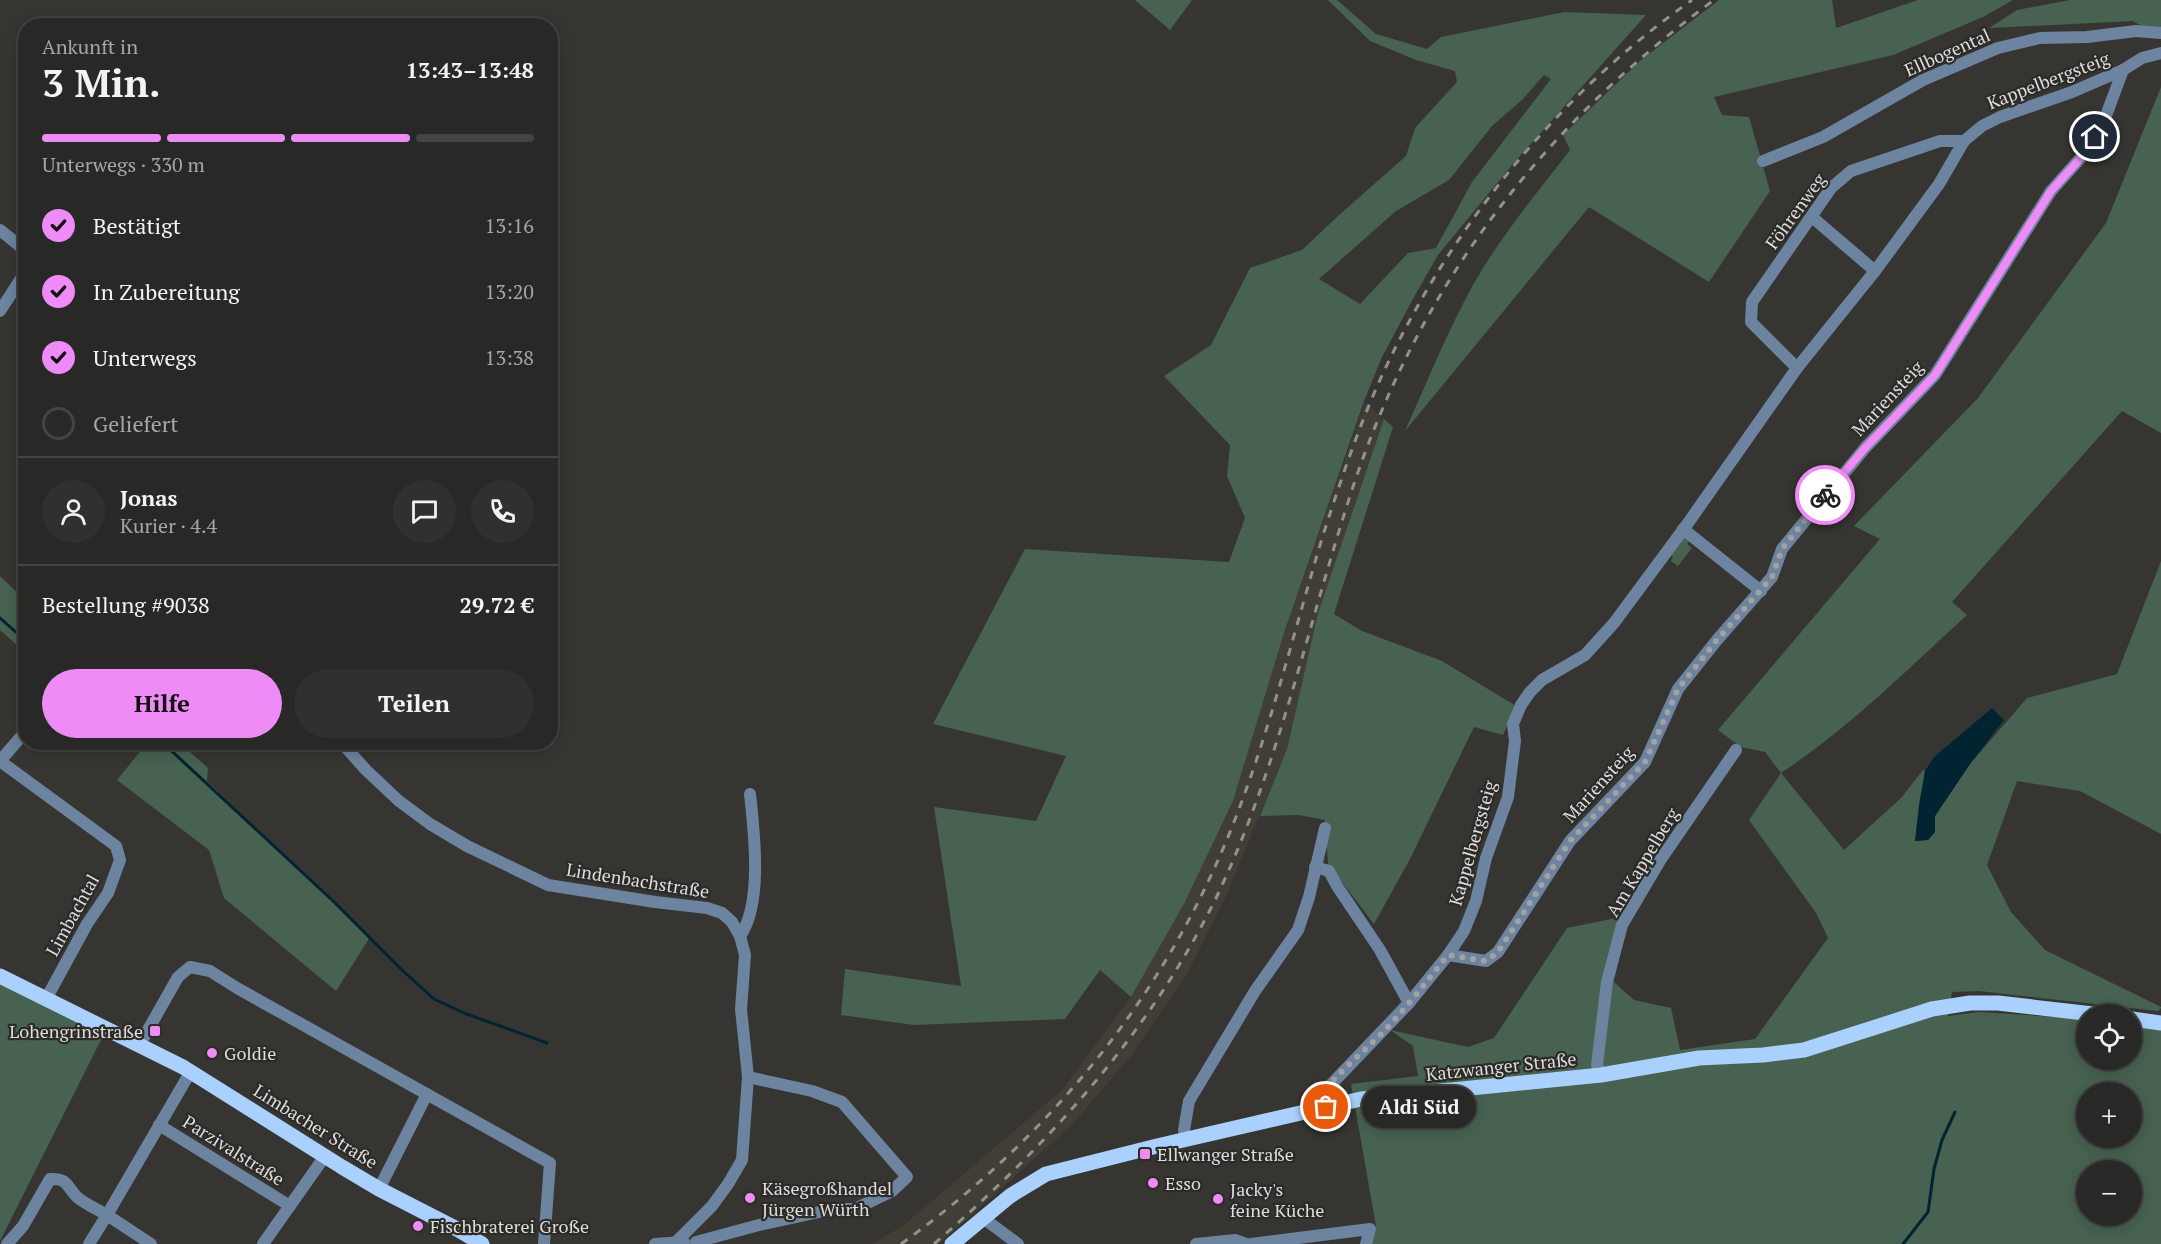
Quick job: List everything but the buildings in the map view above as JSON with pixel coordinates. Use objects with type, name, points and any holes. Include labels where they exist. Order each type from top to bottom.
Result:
[{"type":"main road","name":"Limbacher Straße","points":[[0,976],[191,1071],[379,1189],[482,1244]]},
{"type":"main road","name":"Katzwanger Straße","points":[[952,1244],[1010,1196],[1047,1174],[1326,1107],[1361,1100],[1601,1075],[1699,1058],[1778,1054],[1804,1050],[1932,1010],[1970,1003],[2076,1012]]},
{"type":"main road","points":[[2142,1020],[2161,1023]]},
{"type":"street","name":"Ellbogental","points":[[1763,161],[1823,136],[1923,80],[1998,48],[2040,38],[2087,37],[2136,31],[2161,33]]},
{"type":"street","name":"Kappelbergsteig","points":[[1326,1107],[1322,1094],[1326,1088],[1410,1003],[1464,931],[1476,901],[1486,858],[1508,797],[1515,741],[1513,724],[1521,705],[1542,680],[1585,655],[1614,623],[1683,530],[1797,368],[1875,271],[1939,184],[1964,141],[1982,126],[2000,117],[2072,92],[2123,70],[2142,58],[2161,53]]},
{"type":"street","name":"Mariensteig","points":[[1448,955],[1486,961],[1498,952],[1570,841],[1645,762],[1678,689],[1772,577],[1782,549],[1835,483],[1935,375],[2051,191],[2086,152],[2104,121],[2123,70]]},
{"type":"street","name":"Föhrenweg","points":[[1797,368],[1751,322],[1752,302],[1831,188],[1851,171],[1940,141],[1964,141]]},
{"type":"street","points":[[1812,217],[1875,271]]},
{"type":"street","points":[[0,230],[18,245]]},
{"type":"street","points":[[0,311],[18,283]]},
{"type":"street","points":[[1683,530],[1761,591]]},
{"type":"street","points":[[0,761],[18,740]]},
{"type":"street","name":"Lindenbachstraße","points":[[348,750],[399,801],[430,824],[467,846],[548,885],[714,910],[722,913],[732,922],[740,936]]},
{"type":"street","name":"Am Kappelberg","points":[[1601,1075],[1597,1065],[1607,982],[1622,925],[1661,859],[1737,750]]},
{"type":"street","name":"Limbachtal","points":[[0,761],[116,846],[120,861],[108,893],[87,924],[46,999]]},
{"type":"street","points":[[676,1242],[712,1206],[729,1184],[742,1160],[748,1077],[741,1009],[745,955],[740,936],[747,927],[754,888],[756,848],[750,794]]},
{"type":"street","points":[[1186,1140],[1184,1130],[1188,1101],[1255,991],[1298,930],[1309,897],[1325,828]]},
{"type":"street","points":[[1315,867],[1329,871],[1380,950],[1410,1003]]},
{"type":"street","points":[[140,1044],[178,977],[190,967],[210,971],[550,1163],[544,1244]]},
{"type":"street","points":[[89,1244],[191,1071]]},
{"type":"street","points":[[655,1244],[698,1243],[759,1225],[833,1209],[855,1209],[892,1191],[907,1177],[842,1102],[812,1091],[748,1077]]},
{"type":"street","points":[[379,1189],[427,1094]]},
{"type":"street","name":"Parzivalstraße","points":[[159,1125],[290,1206]]},
{"type":"street","points":[[263,1244],[325,1156]]},
{"type":"street","points":[[7,1244],[23,1226],[50,1179],[60,1179],[67,1183],[78,1197],[151,1244]]},
{"type":"street","points":[[983,1218],[1018,1244]]},
{"type":"street","points":[[1196,1244],[1234,1240],[1249,1244],[1370,1229],[1366,1244]]},
{"type":"shaded area","points":[[1365,403],[1384,419],[1318,613],[1287,749],[1227,894],[1186,976],[1131,1056],[1070,1127],[939,1244],[872,1244],[904,1225],[1062,1090],[1131,997],[1184,904],[1233,801],[1284,633]]},
{"type":"green space","points":[[1135,0],[1192,0],[1170,30]]},
{"type":"green space","points":[[1328,0],[1337,0],[1376,34],[1427,49],[1441,37],[1564,12],[1646,15],[1512,165],[1438,255],[1382,357],[1364,401],[1284,633],[1233,801],[1184,904],[1131,997],[1100,970],[1065,1019],[914,1025],[841,1015],[845,969],[961,986],[934,807],[1036,821],[1066,756],[933,724],[1025,549],[1229,562],[1245,518],[1227,476],[1230,445],[1164,376],[1211,345],[1250,268],[1302,250],[1406,156],[1415,128],[1457,82],[1455,71],[1416,60],[1370,41]],"holes":[[[1544,75],[1551,79],[1472,182],[1436,248],[1408,253],[1360,304],[1319,279],[1396,211],[1449,180],[1492,126],[1523,99]]]},
{"type":"green space","points":[[1719,0],[1832,0],[1836,28],[1918,0],[2013,0],[1983,17],[1893,55],[1714,97],[1722,115],[1749,117],[1770,191],[1709,282],[1589,207],[1405,431],[1473,285],[1507,233],[1570,150],[1563,135],[1640,61]]},
{"type":"green space","points":[[2070,0],[2161,0],[2161,38],[2133,21],[1989,28],[2017,10]]},
{"type":"green space","points":[[2161,87],[2161,433],[2122,411],[1952,602],[1967,615],[1877,698],[1806,756],[1781,773],[1765,752],[1741,747],[1718,730],[1880,539],[1854,526],[1978,398],[2106,223]]},
{"type":"green space","points":[[1384,419],[1393,427],[1334,614],[1362,631],[1442,661],[1516,706],[1503,735],[1474,727],[1410,859],[1374,924],[1328,864],[1325,820],[1299,815],[1260,816],[1287,749],[1318,613]]},
{"type":"green space","points":[[1682,535],[1691,539],[1687,544],[1692,548],[1678,566],[1671,561],[1673,557],[1669,553]]},
{"type":"green space","points":[[2161,561],[2161,834],[2080,791],[2017,781],[1987,865],[2011,912],[2045,950],[2161,1008],[2158,1011],[2142,1009],[2142,1004],[2095,1004],[1979,991],[1952,992],[1948,1016],[1979,1012],[2076,1018],[2076,1070],[2142,1070],[2142,1024],[2161,1027],[2161,1244],[1372,1244],[1376,1226],[1351,1084],[1418,1076],[1413,1046],[1390,1030],[1468,1047],[1494,1038],[1567,928],[1621,917],[1605,974],[1634,1000],[1671,1008],[1680,1050],[1755,1039],[1828,938],[1816,913],[1749,820],[1781,773],[1844,850],[1901,798],[1923,770],[1925,771],[1915,841],[1928,840],[1935,831],[1935,816],[1970,764],[2027,698],[2117,674]]},
{"type":"green space","points":[[0,576],[18,593],[18,646],[0,630]]},
{"type":"green space","points":[[141,750],[188,750],[208,768],[207,781],[370,937],[336,991],[224,898],[209,850],[117,780]]},
{"type":"green space","points":[[0,982],[104,1034],[0,1241]]},
{"type":"water","points":[[1992,708],[2004,720],[1970,764],[1935,816],[1935,832],[1928,840],[1915,841],[1925,771],[1934,757]]},
{"type":"waterway","points":[[0,618],[18,634]]},
{"type":"waterway","points":[[171,750],[333,901],[434,999],[464,1013],[547,1043]]},
{"type":"waterway","points":[[1903,1244],[1928,1212],[1934,1169],[1942,1140],[1955,1112]]},
{"type":"railway","points":[[901,1244],[949,1208],[1037,1127],[1114,1037],[1148,988],[1179,937],[1226,842],[1258,755],[1324,532],[1359,429],[1385,369],[1413,315],[1444,263],[1478,213],[1555,119],[1598,76],[1692,0]]},
{"type":"railway","points":[[934,1244],[1017,1167],[1093,1084],[1161,994],[1217,896],[1238,848],[1275,748],[1334,546],[1378,420],[1411,349],[1448,282],[1492,218],[1540,159],[1593,103],[1651,50],[1714,0]]},
{"type":"way so far","points":[[1326,1107],[1322,1094],[1410,1003],[1448,955],[1486,961],[1498,952],[1540,891],[1570,841],[1645,762],[1678,689],[1772,577],[1782,549],[1825,495]]},
{"type":"place","name":"Lohengrinstraße","points":[[155,1031]]},
{"type":"place","name":"Goldie","points":[[212,1053]]},
{"type":"place","name":"Aldi Süd","points":[[1326,1107]]},
{"type":"place","name":"Ellwanger Straße","points":[[1145,1154]]},
{"type":"place","name":"Esso","points":[[1153,1183]]},
{"type":"place","name":"Käsegroßhandel Jürgen Würth","points":[[750,1198]]},
{"type":"place","name":"Jacky's feine Küche","points":[[1218,1199]]},
{"type":"place","name":"Fischbraterei Große","points":[[418,1226]]},
{"type":"route","points":[[1825,495],[1865,448],[1935,375],[2051,191],[2086,152],[2095,137]]}]
